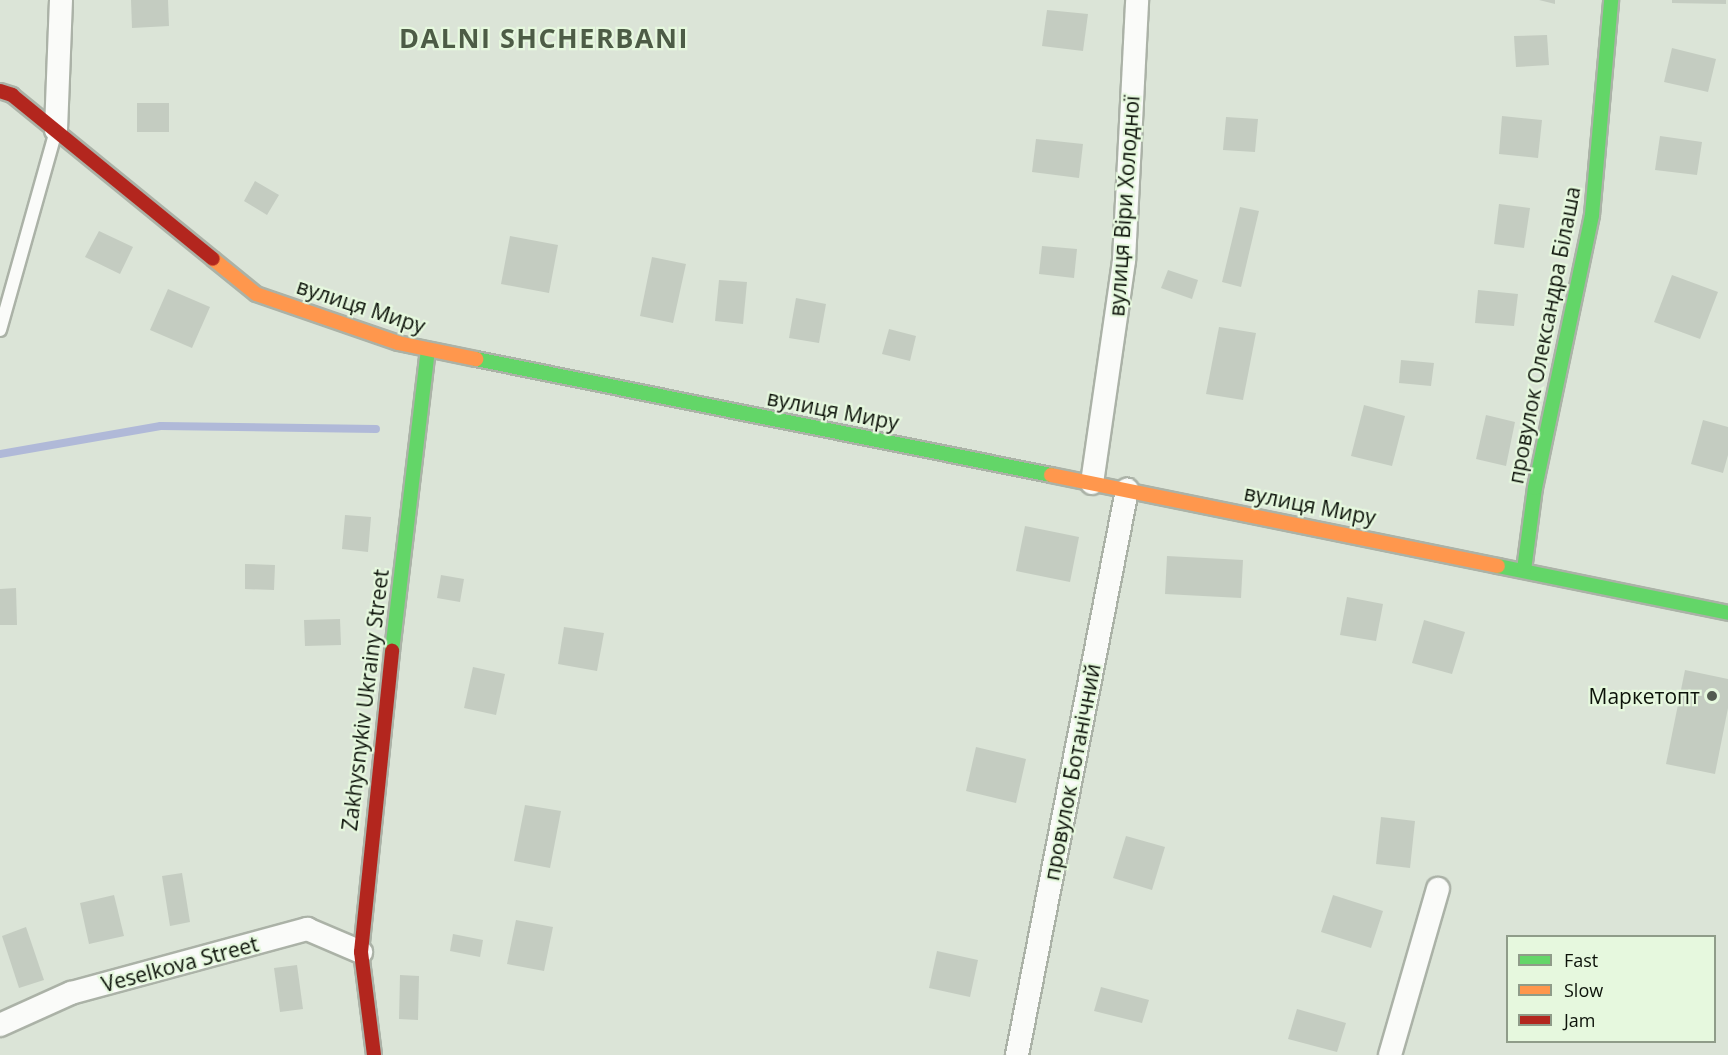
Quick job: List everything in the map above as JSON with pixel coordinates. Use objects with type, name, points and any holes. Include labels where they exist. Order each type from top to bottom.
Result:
[{"type":"street","points":[[56,130],[61,0]]},
{"type":"street","name":"вулиця Віри Холодної","points":[[1092,483],[1124,260],[1137,0]]},
{"type":"street","name":"провулок Олександра Білаша","points":[[1524,570],[1535,488],[1592,215],[1611,0]]},
{"type":"street","name":"вулиця Миру","points":[[0,91],[12,95],[256,294],[398,343],[1728,613]]},
{"type":"street","name":"Zakhysnykiv Ukrainy Street","points":[[374,1055],[361,952],[373,808],[429,350]]},
{"type":"street","name":"провулок Ботанічний","points":[[1017,1055],[1127,490]]},
{"type":"street","points":[[1390,1055],[1438,889]]},
{"type":"street","name":"Veselkova Street","points":[[0,1025],[71,993],[307,929],[361,952]]},
{"type":"lane","points":[[0,330],[56,130]]},
{"type":"building","points":[[131,0],[168,0],[169,26],[132,28]]},
{"type":"building","points":[[1539,0],[1555,0],[1555,4]]},
{"type":"building","points":[[1672,0],[1726,0],[1726,4],[1672,3]]},
{"type":"building","points":[[1047,10],[1088,14],[1083,51],[1042,46]]},
{"type":"building","points":[[1547,35],[1549,65],[1516,67],[1514,36]]},
{"type":"building","points":[[1672,48],[1716,59],[1708,92],[1664,82]]},
{"type":"building","points":[[137,103],[169,103],[169,132],[137,132]]},
{"type":"building","points":[[1502,116],[1542,120],[1538,158],[1499,154]]},
{"type":"building","points":[[1226,117],[1258,119],[1255,152],[1223,150]]},
{"type":"building","points":[[1660,136],[1702,142],[1697,175],[1655,170]]},
{"type":"building","points":[[1036,139],[1083,144],[1079,178],[1032,172]]},
{"type":"building","points":[[255,181],[279,195],[267,215],[244,201]]},
{"type":"building","points":[[1499,204],[1530,208],[1524,248],[1494,244]]},
{"type":"building","points":[[1240,207],[1259,211],[1241,287],[1222,282]]},
{"type":"building","points":[[99,231],[133,247],[120,274],[85,257]]},
{"type":"building","points":[[510,236],[558,245],[549,293],[501,284]]},
{"type":"building","points":[[1042,246],[1077,249],[1074,278],[1039,274]]},
{"type":"building","points":[[652,257],[686,264],[673,323],[640,316]]},
{"type":"building","points":[[1168,270],[1198,280],[1192,299],[1161,288]]},
{"type":"building","points":[[1672,275],[1718,292],[1700,339],[1654,322]]},
{"type":"building","points":[[719,280],[747,282],[743,324],[715,321]]},
{"type":"building","points":[[168,289],[210,307],[192,348],[150,330]]},
{"type":"building","points":[[1478,290],[1518,294],[1514,326],[1475,323]]},
{"type":"building","points":[[796,298],[826,304],[819,343],[789,338]]},
{"type":"building","points":[[1219,327],[1256,333],[1243,400],[1206,394]]},
{"type":"building","points":[[889,329],[916,336],[910,361],[882,354]]},
{"type":"building","points":[[1401,360],[1434,363],[1431,386],[1399,383]]},
{"type":"building","points":[[1364,405],[1405,416],[1392,466],[1351,456]]},
{"type":"building","points":[[1486,415],[1515,422],[1506,466],[1476,459]]},
{"type":"building","points":[[1703,420],[1728,427],[1728,455],[1723,473],[1691,464]]},
{"type":"building","points":[[345,515],[371,517],[368,552],[342,549]]},
{"type":"building","points":[[1025,526],[1079,537],[1070,582],[1016,571]]},
{"type":"building","points":[[1167,556],[1243,560],[1241,598],[1165,594]]},
{"type":"building","points":[[245,564],[275,565],[274,590],[245,589]]},
{"type":"building","points":[[441,575],[464,579],[460,602],[437,598]]},
{"type":"building","points":[[16,588],[17,625],[0,625],[0,589]]},
{"type":"building","points":[[1347,597],[1383,604],[1376,641],[1340,635]]},
{"type":"building","points":[[340,619],[341,645],[305,646],[304,620]]},
{"type":"building","points":[[1424,620],[1465,632],[1452,674],[1412,663]]},
{"type":"building","points":[[564,627],[604,633],[597,671],[558,664]]},
{"type":"building","points":[[473,667],[505,674],[496,715],[464,708]]},
{"type":"building","points":[[1685,670],[1728,679],[1728,708],[1715,774],[1666,764]]},
{"type":"building","points":[[976,747],[1026,759],[1016,803],[966,791]]},
{"type":"building","points":[[525,805],[561,811],[550,868],[514,861]]},
{"type":"building","points":[[1381,817],[1415,821],[1410,868],[1376,864]]},
{"type":"building","points":[[1126,836],[1165,847],[1152,890],[1113,878]]},
{"type":"building","points":[[182,873],[190,922],[170,926],[162,876]]},
{"type":"building","points":[[114,895],[124,936],[89,944],[80,903]]},
{"type":"building","points":[[1333,895],[1383,911],[1371,948],[1321,932]]},
{"type":"building","points":[[516,920],[553,927],[544,971],[507,964]]},
{"type":"building","points":[[26,927],[44,980],[19,988],[2,936]]},
{"type":"building","points":[[453,934],[483,940],[480,957],[450,951]]},
{"type":"building","points":[[937,951],[978,960],[970,997],[929,988]]},
{"type":"building","points":[[297,965],[303,1009],[280,1012],[274,968]]},
{"type":"building","points":[[400,975],[419,976],[418,1020],[399,1019]]},
{"type":"building","points":[[1101,987],[1149,1000],[1142,1023],[1094,1011]]},
{"type":"building","points":[[1297,1009],[1346,1023],[1337,1052],[1288,1039]]},
{"type":"waterway","points":[[0,454],[161,426],[376,429]]},
{"type":"traffic: fast","points":[[1524,570],[1535,488],[1592,215],[1611,0]]},
{"type":"traffic: fast","points":[[392,651],[428,350]]},
{"type":"traffic: fast","points":[[476,359],[1051,475]]},
{"type":"traffic: fast","points":[[1498,566],[1728,613]]},
{"type":"traffic: slow","points":[[213,259],[256,294],[398,343],[476,359]]},
{"type":"traffic: slow","points":[[1051,475],[1498,566]]},
{"type":"traffic: jam","points":[[0,91],[12,95],[213,259]]},
{"type":"traffic: jam","points":[[374,1055],[361,952],[392,651]]},
{"type":"place","name":"Маркетопт","points":[[1712,696]]},
{"type":"district","name":"DALNI SHCHERBANI","points":[[544,38]]}]
